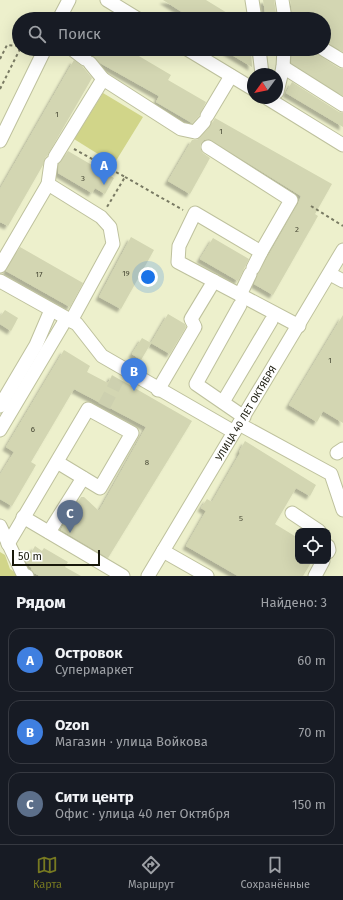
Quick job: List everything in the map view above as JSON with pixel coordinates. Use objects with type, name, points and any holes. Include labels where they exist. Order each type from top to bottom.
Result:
[{"type":"street","points":[[107,0],[124,4],[131,12]]},
{"type":"street","points":[[252,0],[254,12]]},
{"type":"street","points":[[282,0],[284,12]]},
{"type":"street","points":[[63,12],[68,1]]},
{"type":"street","points":[[68,1],[69,12]]},
{"type":"street","points":[[331,54],[343,61]]},
{"type":"street","points":[[0,141],[42,56]]},
{"type":"street","points":[[81,56],[103,79],[181,129],[202,123]]},
{"type":"street","points":[[198,56],[247,85]]},
{"type":"street","points":[[260,56],[261,68]]},
{"type":"street","points":[[284,56],[283,67],[343,105]]},
{"type":"street","points":[[231,76],[194,138],[291,200],[261,252],[240,300],[196,384],[223,402],[239,424]]},
{"type":"street","points":[[0,266],[48,184],[53,160],[103,79]]},
{"type":"street","points":[[282,104],[343,145]]},
{"type":"street","points":[[0,430],[114,244],[110,227],[101,217],[48,184]]},
{"type":"street","points":[[261,252],[195,213],[179,246],[178,262],[214,281],[240,300],[299,326]]},
{"type":"street","name":"УЛИЦА 40 ЛЕТ ОКТЯБРЯ","points":[[148,576],[299,326],[343,250]]},
{"type":"street","points":[[330,274],[343,281]]},
{"type":"street","points":[[0,281],[77,324],[102,356],[121,374],[239,424],[331,474],[343,510]]},
{"type":"street","points":[[158,390],[195,327],[191,319],[214,281]]},
{"type":"street","points":[[0,406],[36,345],[51,310]]},
{"type":"street","points":[[223,402],[271,321]]},
{"type":"street","points":[[8,544],[23,517],[56,462],[88,409],[102,410],[132,433],[100,488],[56,462]]},
{"type":"street","points":[[49,532],[83,478]]},
{"type":"street","points":[[292,513],[314,528]]},
{"type":"street","points":[[23,517],[123,576]]},
{"type":"street","points":[[0,526],[23,574],[27,576]]},
{"type":"street","points":[[163,551],[207,576]]},
{"type":"street","points":[[315,576],[321,564]]},
{"type":"path","points":[[0,59],[7,45],[12,46]]},
{"type":"path","points":[[0,89],[16,56]]},
{"type":"path","points":[[63,143],[194,216]]},
{"type":"path","points":[[101,217],[125,177]]},
{"type":"path","points":[[311,206],[343,226]]},
{"type":"green space","points":[[103,93],[143,117],[114,164],[74,139]]},
{"type":"green space","points":[[0,552],[5,555],[10,569],[21,576],[0,576]]},
{"type":"building","points":[[163,0],[206,0],[226,12],[182,12]]},
{"type":"building","points":[[263,0],[274,0],[276,12],[265,12]]},
{"type":"building","points":[[290,0],[343,0],[343,52],[331,45],[331,12],[292,12]]},
{"type":"building","points":[[93,56],[139,56],[171,75],[168,80],[206,102],[199,116],[192,123],[156,102],[159,96],[100,63]]},
{"type":"building","points":[[234,56],[251,56],[252,67]]},
{"type":"building","points":[[292,56],[320,56],[343,69],[343,96],[291,63]]},
{"type":"building","points":[[74,60],[83,67],[92,78],[45,158],[43,165],[8,226],[0,222],[0,189]]},
{"type":"building","points":[[292,82],[339,112],[343,113],[343,127],[286,93]]},
{"type":"building","points":[[215,118],[332,184],[315,214],[318,216],[273,295],[254,284],[301,196],[209,139],[204,140],[200,147],[203,153],[210,158],[190,194],[168,181],[192,140],[197,140],[201,137],[210,127]]},
{"type":"building","points":[[68,151],[114,178],[105,194],[95,188],[92,193],[58,173],[59,164]]},
{"type":"building","points":[[131,237],[154,250],[121,309],[99,297]]},
{"type":"building","points":[[213,238],[249,259],[238,281],[200,259]]},
{"type":"building","points":[[20,247],[83,283],[70,307],[6,271]]},
{"type":"building","points":[[5,310],[18,318],[11,331],[0,324],[0,317]]},
{"type":"building","points":[[168,314],[185,324],[186,327],[170,354],[151,343]]},
{"type":"building","points":[[343,315],[343,423],[323,411],[317,422],[289,405]]},
{"type":"building","points":[[142,338],[151,343],[141,360],[132,354]]},
{"type":"building","points":[[64,350],[90,366],[87,372],[108,383],[112,375],[192,421],[108,558],[61,530],[81,497],[84,497],[99,511],[146,427],[74,389],[31,462],[36,465],[12,506],[0,499],[0,475],[14,452],[6,447]]},
{"type":"building","points":[[245,441],[316,485],[310,496],[296,488],[275,524],[295,536],[295,564],[310,564],[303,576],[238,576],[186,546],[206,511],[201,508],[207,499],[212,502],[240,453],[239,452]]},
{"type":"building","points":[[35,546],[42,551],[44,548],[68,562],[65,567],[81,576],[40,576],[34,573],[31,569],[32,568],[26,562]]},
{"type":"tunnel","points":[[104,406],[118,379]]},
{"type":"place","name":"Островок","points":[[104,185]]},
{"type":"place","name":"Ozon","points":[[134,391]]},
{"type":"place","name":"Сити центр","points":[[70,533]]}]
